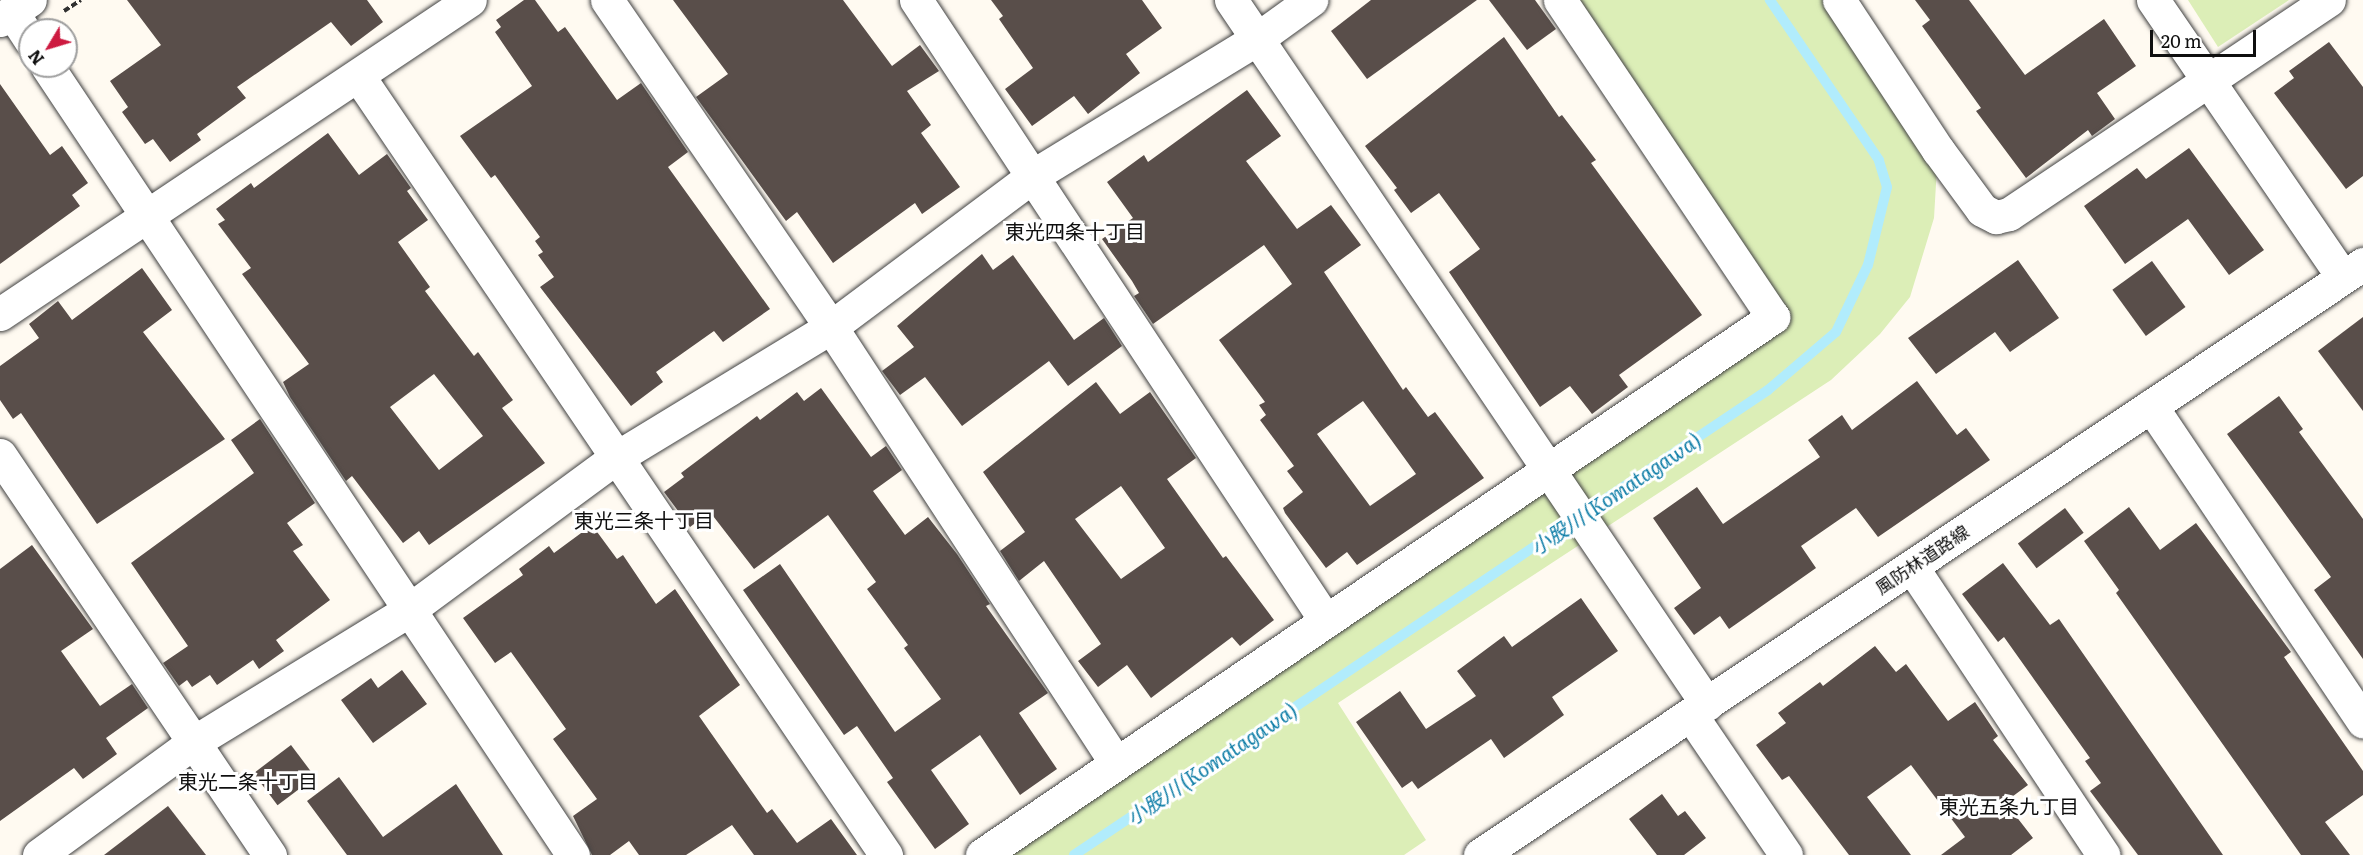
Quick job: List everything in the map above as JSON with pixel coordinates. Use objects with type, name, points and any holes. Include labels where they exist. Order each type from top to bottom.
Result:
[{"type":"street","points":[[0,314],[359,77],[470,0]]},
{"type":"street","points":[[607,0],[831,327],[1116,763]]},
{"type":"street","points":[[916,0],[1034,175],[1326,621]]},
{"type":"street","points":[[1231,0],[1592,535],[1786,855]]},
{"type":"street","points":[[39,855],[194,741],[409,610],[614,459],[831,327],[1034,175],[1257,39],[1311,0]]},
{"type":"street","points":[[982,855],[1326,621],[1556,482],[1773,317],[1560,0]]},
{"type":"street","points":[[1839,0],[1938,150],[1982,210],[1996,217],[2009,214],[2329,0]]},
{"type":"street","points":[[2153,0],[2207,82],[2353,270]]},
{"type":"street","points":[[359,77],[614,459],[886,855]]},
{"type":"street","points":[[55,78],[573,855]]},
{"type":"street","name":"風防林道路線","points":[[1486,853],[2353,270]]},
{"type":"street","points":[[2151,406],[2363,721]]},
{"type":"street","points":[[0,455],[270,855]]},
{"type":"street","points":[[1912,567],[2103,855]]},
{"type":"green space","points":[[1572,0],[1839,0],[1938,150],[1934,218],[1910,297],[1880,334],[1831,380],[1338,703],[1426,840],[1404,855],[1008,855],[1783,325]]},
{"type":"green space","points":[[2188,0],[2289,0],[2218,47]]},
{"type":"building","points":[[127,0],[367,0],[383,22],[351,46],[331,22],[237,87],[246,98],[197,134],[201,140],[170,162],[153,139],[145,144],[122,112],[128,107],[110,81],[161,45]]},
{"type":"building","points":[[524,0],[535,0],[558,32],[565,27],[617,100],[641,83],[688,152],[668,167],[770,309],[723,342],[714,331],[656,372],[663,382],[631,406],[540,287],[554,277],[538,255],[543,252],[535,241],[540,237],[495,175],[491,178],[460,136],[532,86],[495,32],[501,27],[496,20]]},
{"type":"building","points":[[673,0],[843,0],[892,66],[920,45],[939,71],[907,91],[931,125],[921,133],[960,187],[922,214],[915,203],[833,263],[797,212],[786,221],[696,97],[728,74]]},
{"type":"building","points":[[991,0],[1142,0],[1162,28],[1126,54],[1140,73],[1088,114],[1074,96],[1032,126],[1005,89],[1033,68],[999,19],[1003,16]]},
{"type":"building","points":[[1371,0],[1477,0],[1367,79],[1331,31]]},
{"type":"building","points":[[1489,0],[1535,0],[1556,29],[1527,50]]},
{"type":"building","points":[[1915,0],[1969,0],[2025,75],[2104,19],[2136,66],[2097,93],[2115,119],[2092,136],[2088,130],[2026,178],[1976,111],[1981,108],[1922,26],[1930,20]]},
{"type":"building","points":[[1504,37],[1559,117],[1562,115],[1596,160],[1591,163],[1702,315],[1619,375],[1628,387],[1592,414],[1570,386],[1540,407],[1449,272],[1480,249],[1439,193],[1411,213],[1394,190],[1397,188],[1365,146]]},
{"type":"building","points":[[2329,42],[2363,87],[2363,176],[2346,189],[2274,93],[2294,78],[2289,71]]},
{"type":"building","points":[[0,84],[50,155],[62,146],[88,183],[72,195],[80,206],[0,264]]},
{"type":"building","points":[[1247,90],[1281,136],[1246,161],[1297,229],[1331,205],[1361,245],[1324,272],[1403,390],[1406,387],[1428,417],[1435,412],[1484,478],[1357,565],[1347,552],[1326,568],[1283,508],[1303,492],[1287,471],[1294,466],[1260,420],[1266,415],[1259,405],[1265,402],[1219,340],[1292,284],[1264,245],[1153,324],[1134,296],[1139,293],[1132,281],[1102,239],[1133,218],[1107,182],[1144,155],[1148,162]],"holes":[[[1363,401],[1416,474],[1370,506],[1317,434]]]},
{"type":"building","points":[[328,133],[359,175],[387,154],[411,188],[407,191],[428,220],[398,242],[430,287],[425,291],[474,356],[478,352],[513,400],[502,408],[545,463],[429,545],[419,531],[403,543],[352,476],[346,481],[290,397],[283,382],[309,364],[242,274],[251,268],[218,224],[225,220],[216,209],[251,183],[254,188]],"holes":[[[434,374],[483,436],[439,470],[390,407]]]},
{"type":"building","points":[[2189,148],[2264,250],[2229,275],[2188,219],[2125,264],[2084,206],[2137,168],[2146,179]]},
{"type":"building","points":[[982,254],[993,270],[1013,255],[1074,340],[1104,318],[1122,346],[1068,386],[1049,361],[962,426],[925,377],[900,395],[882,371],[914,347],[897,326]]},
{"type":"building","points":[[2018,260],[2059,318],[2010,352],[1995,332],[1936,374],[1908,338]]},
{"type":"building","points":[[2152,261],[2186,307],[2146,336],[2112,290]]},
{"type":"building","points":[[142,268],[172,310],[143,332],[225,439],[97,524],[21,413],[13,419],[0,400],[0,366],[39,338],[29,324],[58,301],[72,320]]},
{"type":"building","points":[[2363,317],[2363,411],[2318,351]]},
{"type":"building","points":[[1917,381],[1957,435],[1966,428],[1990,460],[1878,537],[1856,508],[1801,546],[1816,568],[1729,629],[1720,616],[1694,635],[1674,608],[1701,588],[1653,518],[1697,487],[1723,524],[1820,457],[1808,440],[1842,415],[1852,430]]},
{"type":"building","points":[[1096,382],[1120,414],[1150,392],[1196,458],[1167,479],[1223,558],[1226,556],[1274,620],[1240,646],[1232,637],[1151,698],[1127,665],[1098,687],[1078,661],[1101,644],[1044,561],[1019,581],[1000,551],[1025,532],[983,472]],"holes":[[[1121,486],[1165,548],[1121,579],[1075,519]]]},
{"type":"building","points":[[821,388],[871,457],[886,446],[902,470],[873,491],[905,535],[928,517],[957,554],[990,604],[986,606],[1048,693],[1019,713],[1057,769],[1020,795],[980,735],[931,770],[969,824],[935,849],[887,782],[893,778],[857,726],[844,735],[743,590],[780,564],[895,732],[941,699],[904,648],[908,645],[867,589],[876,582],[828,515],[754,569],[710,512],[690,527],[664,492],[684,477],[681,473],[757,416],[760,420],[797,392],[804,401]]},
{"type":"building","points":[[2279,396],[2303,429],[2299,432],[2363,519],[2363,659],[2314,590],[2331,577],[2227,434]]},
{"type":"building","points":[[260,419],[315,503],[287,523],[303,545],[293,551],[330,600],[276,640],[284,651],[259,669],[253,660],[217,685],[210,675],[192,687],[187,680],[179,686],[163,663],[188,646],[131,563],[254,473],[231,440]]},
{"type":"building","points":[[2129,507],[2160,550],[2196,523],[2291,652],[2284,657],[2363,771],[2363,795],[2325,822],[2350,855],[2301,855],[2116,593],[2119,590],[2084,541]]},
{"type":"building","points":[[2065,508],[2084,533],[2037,568],[2018,544]]},
{"type":"building","points":[[592,525],[617,559],[623,555],[656,604],[675,589],[740,685],[699,716],[767,813],[772,809],[797,843],[831,819],[857,855],[754,855],[732,825],[686,855],[639,855],[629,841],[610,855],[592,855],[573,816],[597,799],[553,739],[566,729],[511,652],[495,663],[463,618],[523,575],[519,569],[549,546],[554,553]]},
{"type":"building","points":[[32,545],[93,629],[61,651],[100,706],[132,684],[148,708],[106,738],[117,754],[83,779],[74,768],[0,821],[0,569]]},
{"type":"building","points":[[2003,563],[2050,625],[2059,619],[2223,855],[2138,855],[2090,791],[2101,783],[2085,761],[2090,758],[2004,637],[1998,642],[1962,594]]},
{"type":"building","points":[[1581,598],[1618,651],[1552,697],[1564,715],[1504,758],[1491,739],[1418,789],[1412,781],[1402,788],[1356,722],[1400,691],[1426,729],[1476,696],[1457,671],[1504,636],[1512,647]]},
{"type":"building","points":[[1875,646],[1896,672],[1906,664],[1948,721],[1975,702],[1998,736],[1993,740],[2028,785],[2005,802],[2033,838],[2011,855],[1941,855],[1965,837],[1911,765],[1867,797],[1911,855],[1849,855],[1789,776],[1782,780],[1756,745],[1786,723],[1778,713],[1820,682],[1823,686]]},
{"type":"building","points":[[402,670],[427,704],[373,743],[341,700],[371,678],[378,688]]},
{"type":"building","points":[[291,745],[315,777],[278,805],[253,773]]},
{"type":"building","points":[[339,777],[383,837],[456,784],[503,855],[347,855],[307,801]]},
{"type":"building","points":[[1662,794],[1678,816],[1685,811],[1706,838],[1684,855],[1657,855],[1629,819]]},
{"type":"building","points":[[168,806],[206,855],[104,855]]},
{"type":"waterway","name":"小股川 (Komatagawa)","points":[[1074,855],[1768,390],[1836,332],[1868,265],[1887,187],[1879,160],[1770,0]]},
{"type":"district","name":"東光四条十丁目","points":[[1075,230]]},
{"type":"district","name":"東光三条十丁目","points":[[644,519]]},
{"type":"district","name":"東光二条十丁目","points":[[248,780]]},
{"type":"district","name":"東光五条九丁目","points":[[2009,805]]}]
